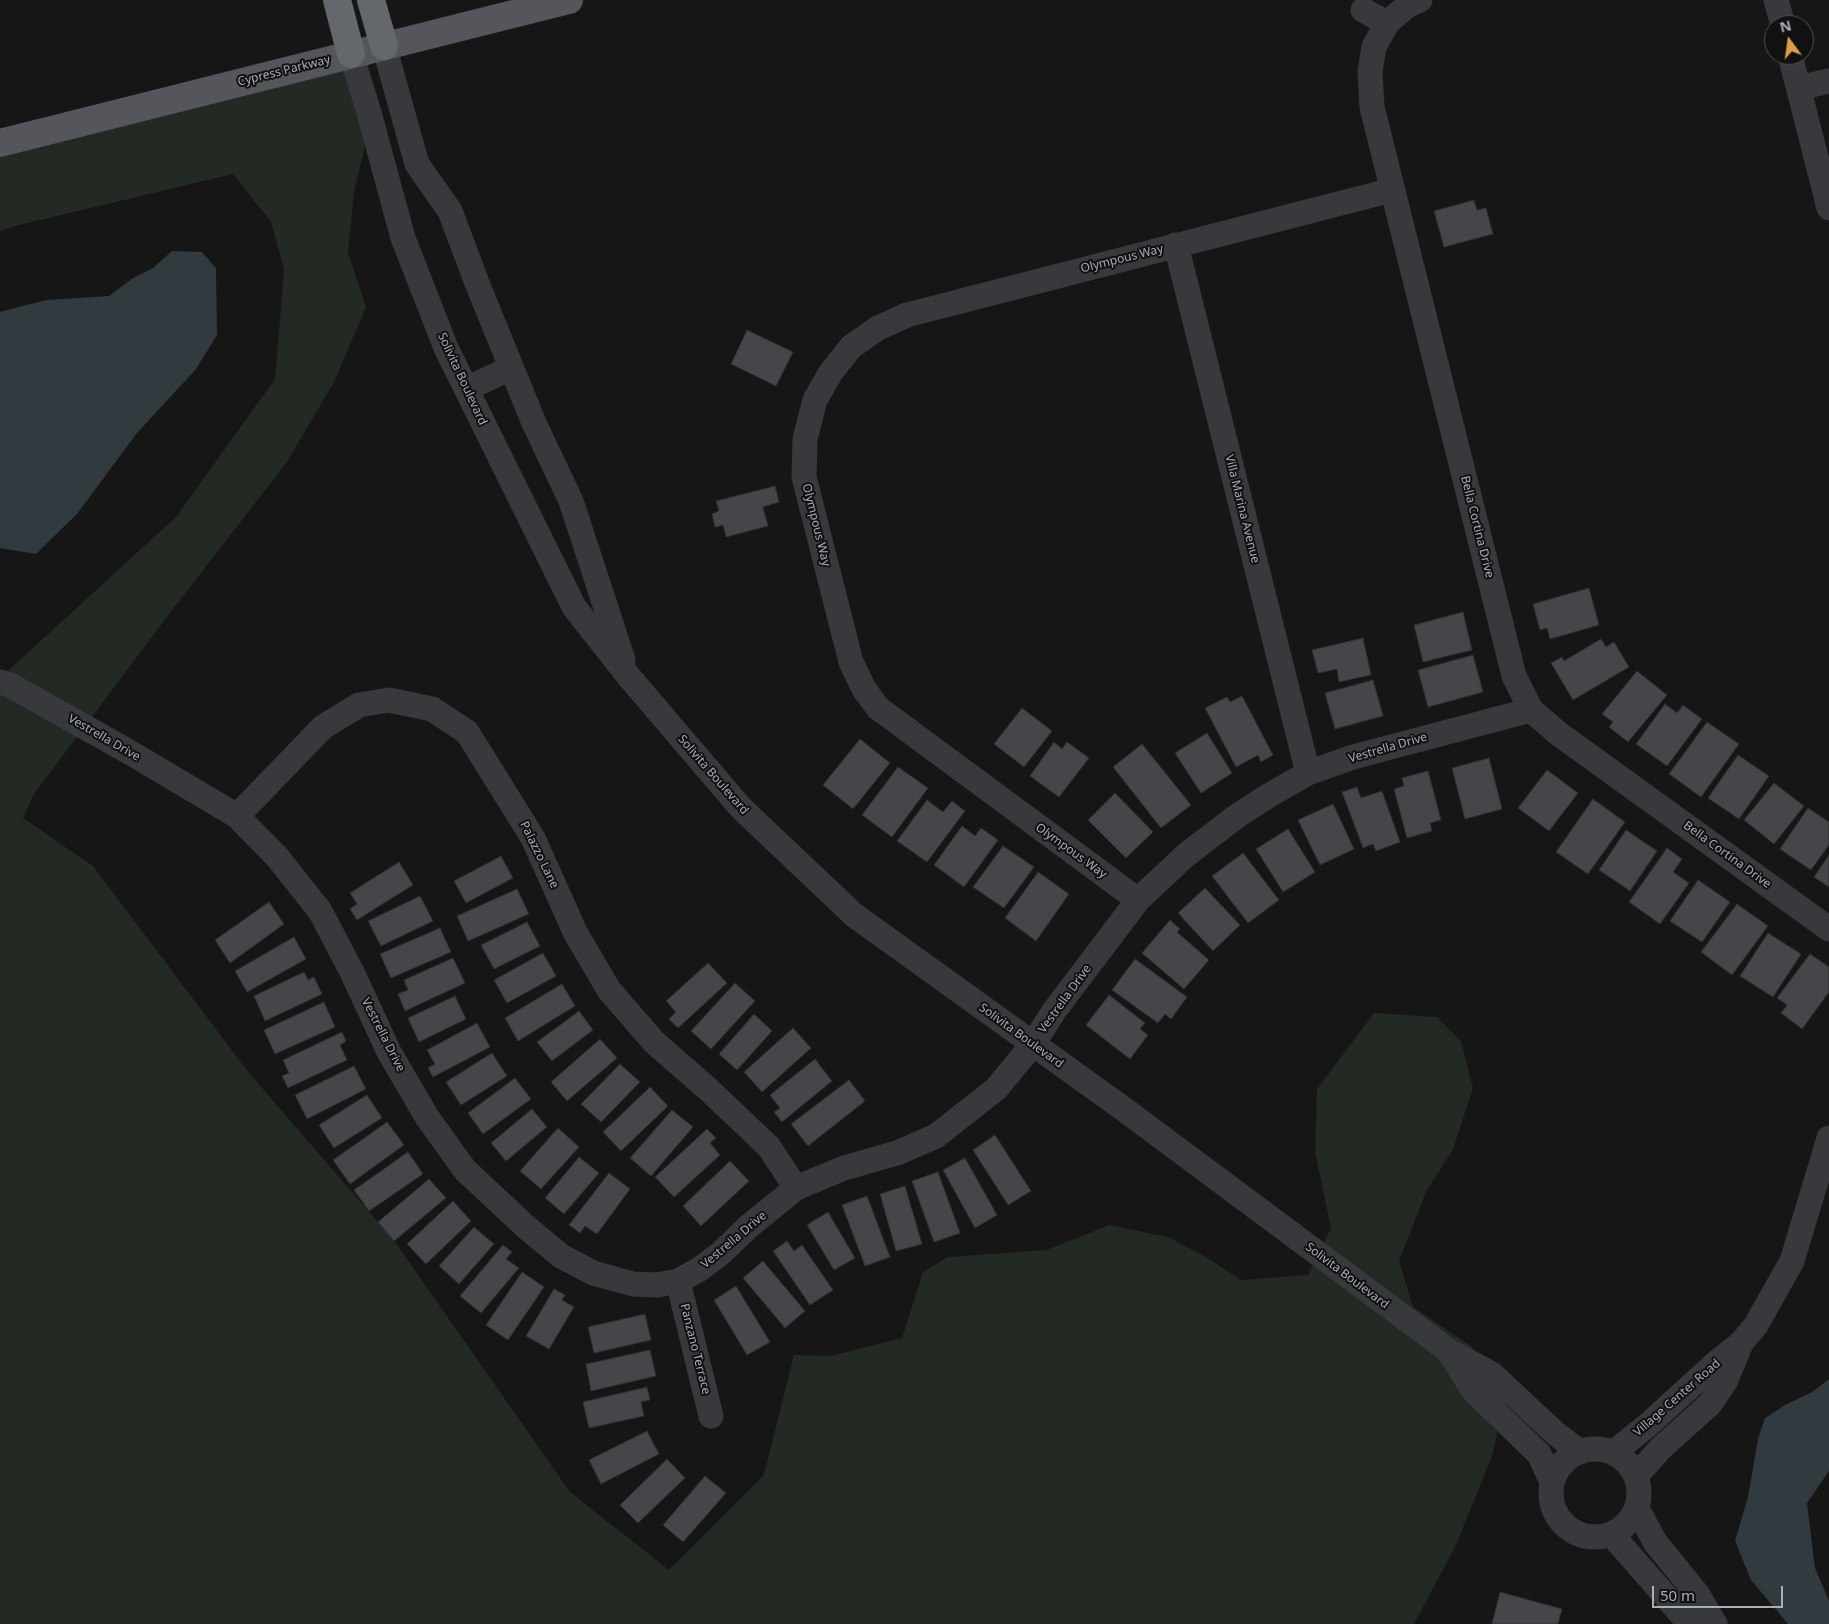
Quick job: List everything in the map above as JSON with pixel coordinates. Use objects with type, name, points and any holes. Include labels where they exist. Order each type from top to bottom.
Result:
[{"type":"highway","points":[[337,0],[351,54]]},
{"type":"highway","points":[[370,0],[384,46]]},
{"type":"main road","name":"Cypress Parkway","points":[[0,143],[568,0]]},
{"type":"street","name":"Bella Cortina Drive","points":[[1420,0],[1407,6],[1387,23],[1374,47],[1370,72],[1372,107],[1514,676],[1531,710],[1559,734],[1829,929]]},
{"type":"street","points":[[1776,0],[1780,15]]},
{"type":"street","points":[[1363,10],[1387,23]]},
{"type":"street","name":"Solivita Boulevard","points":[[384,46],[417,164],[450,212],[534,423],[571,501],[630,678]]},
{"type":"street","name":"Solivita Boulevard","points":[[351,54],[403,238],[446,348],[574,607],[630,678],[741,808],[854,915],[1132,1116],[1449,1351],[1492,1374],[1555,1433],[1580,1452]]},
{"type":"street","points":[[1793,65],[1829,208]]},
{"type":"street","points":[[1799,88],[1829,81]]},
{"type":"street","name":"Olympous Way","points":[[1138,900],[878,708],[864,689],[851,662],[804,477],[805,439],[815,400],[831,372],[851,347],[878,328],[907,315],[1392,190]]},
{"type":"street","name":"Villa Marina Avenue","points":[[1176,245],[1308,773]]},
{"type":"street","points":[[466,389],[511,368]]},
{"type":"street","name":"Vestrella Drive","points":[[0,682],[10,685],[131,752],[237,816],[278,858],[320,911],[352,972],[389,1052],[427,1117],[465,1170],[526,1227],[561,1256],[593,1273],[633,1284],[657,1285],[678,1281],[700,1269],[722,1253],[748,1227],[796,1188],[844,1168],[897,1153],[936,1136],[996,1089],[1032,1044],[1054,1011],[1138,900],[1186,855],[1238,816],[1308,773],[1353,757],[1531,710]]},
{"type":"street","name":"Palazzo Lane","points":[[237,816],[323,727],[359,705],[389,700],[432,709],[460,727],[467,732],[533,838],[575,932],[609,990],[654,1042],[709,1090],[768,1146],[796,1188]]},
{"type":"street","name":"Village Center Road","points":[[1613,1453],[1741,1343],[1756,1325],[1792,1261],[1829,1138]]},
{"type":"street","name":"Panzano Terrace","points":[[678,1281],[711,1416]]},
{"type":"street","name":"Village Center Road","points":[[1636,1476],[1661,1448],[1710,1404],[1725,1382],[1741,1343]]},
{"type":"street","name":"Solivita Boulevard","points":[[1449,1351],[1474,1390],[1539,1454],[1551,1480]]},
{"type":"street","points":[[1590,1449],[1600,1449],[1613,1453],[1622,1457],[1632,1467],[1636,1476],[1639,1496],[1637,1508],[1628,1521],[1610,1534],[1589,1537],[1578,1534],[1565,1526],[1554,1511],[1550,1494],[1551,1480],[1562,1462],[1574,1454],[1590,1449]]},
{"type":"street","points":[[1637,1508],[1654,1542],[1698,1595],[1715,1624]]},
{"type":"street","points":[[1610,1534],[1690,1624]]},
{"type":"shaded area","points":[[354,64],[366,142],[354,192],[348,253],[366,307],[334,382],[287,462],[173,609],[34,794],[23,818],[93,866],[249,1073],[395,1242],[570,1492],[669,1570],[764,1475],[794,1355],[831,1356],[902,1338],[923,1272],[948,1257],[1047,1250],[1109,1225],[1168,1237],[1206,1257],[1241,1280],[1308,1275],[1331,1228],[1315,1152],[1317,1089],[1374,1013],[1437,1017],[1461,1041],[1473,1088],[1453,1149],[1426,1192],[1399,1261],[1413,1307],[1471,1346],[1506,1393],[1492,1456],[1456,1545],[1414,1624],[0,1624],[0,678],[176,517],[275,379],[284,270],[271,222],[233,174],[0,231],[0,153]]},
{"type":"shaded area","points":[[172,251],[202,252],[216,268],[217,335],[196,369],[137,433],[77,514],[36,554],[0,548],[0,312],[46,300],[109,296],[133,278],[153,268]]},
{"type":"shaded area","points":[[1829,1379],[1829,1471],[1807,1503],[1815,1568],[1829,1601],[1829,1624],[1788,1624],[1751,1580],[1735,1541],[1748,1497],[1758,1439],[1765,1418],[1785,1405],[1812,1392]]},
{"type":"building","points":[[1474,200],[1477,210],[1486,208],[1493,234],[1444,247],[1434,211]]},
{"type":"building","points":[[747,330],[793,352],[776,386],[731,364]]},
{"type":"building","points":[[775,486],[779,502],[763,507],[768,526],[726,537],[723,525],[715,527],[712,514],[719,511],[716,501]]},
{"type":"building","points":[[1589,588],[1599,625],[1550,639],[1547,628],[1540,630],[1533,604]]},
{"type":"building","points":[[1463,612],[1472,650],[1423,662],[1414,625]]},
{"type":"building","points":[[1363,638],[1371,675],[1339,682],[1337,669],[1318,673],[1312,650]]},
{"type":"building","points":[[1601,639],[1606,647],[1614,642],[1629,667],[1573,700],[1551,663],[1562,657],[1564,661]]},
{"type":"building","points":[[1473,655],[1483,692],[1428,707],[1418,670]]},
{"type":"building","points":[[1637,671],[1667,695],[1628,742],[1609,727],[1613,722],[1602,714]]},
{"type":"building","points":[[1373,680],[1383,716],[1335,729],[1325,693]]},
{"type":"building","points":[[1242,696],[1273,755],[1261,762],[1258,755],[1236,767],[1205,708],[1227,697],[1230,702]]},
{"type":"building","points":[[1665,704],[1677,713],[1683,705],[1702,719],[1667,766],[1636,744]]},
{"type":"building","points":[[1022,708],[1052,731],[1024,767],[994,744]]},
{"type":"building","points":[[1707,722],[1739,744],[1701,797],[1669,774]]},
{"type":"building","points":[[1207,733],[1232,773],[1201,793],[1175,753]]},
{"type":"building","points":[[860,739],[890,763],[853,809],[823,785]]},
{"type":"building","points":[[1054,742],[1062,749],[1067,742],[1089,758],[1059,797],[1030,776]]},
{"type":"building","points":[[1142,744],[1191,805],[1161,828],[1113,767]]},
{"type":"building","points":[[1738,755],[1769,776],[1739,819],[1708,798]]},
{"type":"building","points":[[1489,758],[1502,809],[1465,819],[1452,768]]},
{"type":"building","points":[[898,767],[928,788],[892,837],[862,815]]},
{"type":"building","points":[[1547,770],[1578,793],[1549,831],[1518,808]]},
{"type":"building","points":[[1428,771],[1441,820],[1430,823],[1432,831],[1407,838],[1394,789],[1404,786],[1402,778]]},
{"type":"building","points":[[1774,783],[1804,806],[1774,844],[1744,820]]},
{"type":"building","points":[[1357,787],[1361,798],[1382,791],[1400,842],[1376,851],[1373,844],[1363,848],[1342,792]]},
{"type":"building","points":[[1115,793],[1153,832],[1126,858],[1088,820]]},
{"type":"building","points":[[1593,799],[1625,822],[1588,874],[1556,852]]},
{"type":"building","points":[[927,800],[943,812],[952,801],[965,811],[927,862],[897,841]]},
{"type":"building","points":[[1333,804],[1354,849],[1320,865],[1298,820]]},
{"type":"building","points":[[1808,808],[1829,822],[1829,845],[1811,870],[1780,849]]},
{"type":"building","points":[[962,826],[975,836],[981,828],[998,840],[964,887],[934,865]]},
{"type":"building","points":[[1288,829],[1315,872],[1283,892],[1256,849]]},
{"type":"building","points":[[1626,830],[1657,851],[1630,891],[1599,870]]},
{"type":"building","points":[[1003,846],[1034,867],[1004,908],[973,887]]},
{"type":"building","points":[[1667,848],[1682,859],[1673,872],[1689,883],[1660,924],[1629,902]]},
{"type":"building","points":[[1243,853],[1279,900],[1248,923],[1212,876]]},
{"type":"building","points":[[1829,855],[1829,887],[1814,877]]},
{"type":"building","points":[[501,856],[513,878],[466,903],[454,881]]},
{"type":"building","points":[[399,862],[413,885],[357,920],[350,909],[357,904],[350,893]]},
{"type":"building","points":[[1038,872],[1069,894],[1036,941],[1005,918]]},
{"type":"building","points":[[1698,880],[1730,902],[1702,942],[1670,921]]},
{"type":"building","points":[[1205,888],[1240,925],[1213,951],[1178,913]]},
{"type":"building","points":[[517,889],[529,914],[468,941],[457,916]]},
{"type":"building","points":[[420,896],[433,921],[381,946],[368,921]]},
{"type":"building","points":[[269,902],[284,924],[230,963],[215,940]]},
{"type":"building","points":[[1737,904],[1768,926],[1732,975],[1701,952]]},
{"type":"building","points":[[1170,920],[1180,929],[1177,932],[1209,960],[1184,989],[1142,953]]},
{"type":"building","points":[[527,922],[540,946],[494,969],[481,945]]},
{"type":"building","points":[[440,928],[451,952],[391,978],[380,954]]},
{"type":"building","points":[[1768,933],[1801,954],[1773,997],[1740,976]]},
{"type":"building","points":[[294,937],[306,959],[247,992],[235,971]]},
{"type":"building","points":[[543,953],[556,976],[507,1003],[494,980]]},
{"type":"building","points":[[1810,954],[1829,967],[1829,992],[1802,1029],[1781,1013],[1787,1005],[1777,998]]},
{"type":"building","points":[[453,958],[465,983],[405,1011],[398,994],[408,990],[404,980]]},
{"type":"building","points":[[1135,959],[1187,997],[1171,1019],[1165,1014],[1158,1023],[1112,990]]},
{"type":"building","points":[[708,963],[727,983],[678,1028],[669,1019],[676,1012],[666,1001]]},
{"type":"building","points":[[304,972],[308,980],[314,977],[322,994],[265,1021],[254,996]]},
{"type":"building","points":[[735,983],[755,1001],[711,1049],[691,1031]]},
{"type":"building","points":[[562,984],[575,1006],[518,1041],[505,1018]]},
{"type":"building","points":[[1109,995],[1145,1023],[1140,1029],[1148,1035],[1130,1059],[1086,1025]]},
{"type":"building","points":[[455,996],[466,1019],[419,1042],[408,1018]]},
{"type":"building","points":[[324,1002],[335,1027],[275,1054],[264,1030]]},
{"type":"building","points":[[579,1011],[593,1030],[552,1061],[537,1042]]},
{"type":"building","points":[[754,1014],[772,1031],[737,1070],[719,1054]]},
{"type":"building","points":[[477,1023],[490,1047],[433,1077],[428,1068],[435,1064],[427,1050]]},
{"type":"building","points":[[793,1028],[811,1048],[762,1092],[744,1072]]},
{"type":"building","points":[[342,1032],[346,1041],[340,1045],[347,1060],[288,1088],[282,1076],[289,1073],[283,1060]]},
{"type":"building","points":[[600,1039],[617,1058],[567,1101],[551,1082]]},
{"type":"building","points":[[492,1053],[507,1076],[461,1105],[446,1082]]},
{"type":"building","points":[[815,1059],[832,1081],[782,1122],[774,1112],[780,1108],[770,1095]]},
{"type":"building","points":[[620,1064],[640,1082],[601,1122],[581,1104]]},
{"type":"building","points":[[354,1066],[366,1089],[307,1119],[295,1095]]},
{"type":"building","points":[[515,1078],[531,1099],[483,1134],[468,1113]]},
{"type":"building","points":[[849,1080],[865,1101],[808,1146],[791,1124]]},
{"type":"building","points":[[650,1087],[668,1106],[621,1151],[603,1132]]},
{"type":"building","points":[[367,1095],[382,1118],[334,1148],[319,1125]]},
{"type":"building","points":[[532,1109],[547,1127],[506,1161],[491,1143]]},
{"type":"building","points":[[672,1110],[693,1127],[651,1176],[630,1158]]},
{"type":"building","points":[[387,1122],[404,1145],[350,1184],[333,1160]]},
{"type":"building","points":[[558,1128],[579,1147],[541,1189],[520,1171]]},
{"type":"building","points":[[707,1129],[716,1138],[710,1143],[720,1155],[674,1197],[655,1177]]},
{"type":"building","points":[[995,1135],[1031,1191],[1008,1205],[973,1150]]},
{"type":"building","points":[[408,1152],[423,1174],[369,1211],[354,1190]]},
{"type":"building","points":[[579,1157],[599,1173],[564,1214],[545,1198]]},
{"type":"building","points":[[965,1158],[997,1215],[975,1228],[943,1170]]},
{"type":"building","points":[[730,1161],[749,1181],[701,1226],[683,1206]]},
{"type":"building","points":[[938,1172],[960,1233],[934,1242],[912,1181]]},
{"type":"building","points":[[609,1173],[630,1189],[597,1234],[585,1226],[580,1233],[569,1225]]},
{"type":"building","points":[[429,1179],[446,1198],[394,1241],[378,1222]]},
{"type":"building","points":[[905,1186],[922,1244],[896,1251],[880,1194]]},
{"type":"building","points":[[867,1196],[890,1257],[865,1266],[842,1205]]},
{"type":"building","points":[[453,1201],[471,1221],[426,1264],[407,1244]]},
{"type":"building","points":[[828,1212],[855,1258],[834,1270],[807,1225]]},
{"type":"building","points":[[474,1227],[494,1244],[459,1284],[439,1266]]},
{"type":"building","points":[[787,1241],[794,1251],[802,1245],[833,1290],[810,1305],[773,1251]]},
{"type":"building","points":[[503,1245],[512,1252],[506,1259],[519,1268],[481,1313],[460,1296]]},
{"type":"building","points":[[763,1261],[805,1311],[785,1328],[743,1278]]},
{"type":"building","points":[[522,1272],[544,1287],[508,1340],[486,1325]]},
{"type":"building","points":[[736,1286],[770,1342],[747,1355],[714,1300]]},
{"type":"building","points":[[554,1289],[565,1295],[562,1300],[574,1307],[549,1349],[526,1336]]},
{"type":"building","points":[[645,1314],[651,1340],[594,1353],[588,1327]]},
{"type":"building","points":[[650,1350],[656,1376],[591,1391],[586,1364]]},
{"type":"building","points":[[647,1387],[650,1400],[641,1402],[644,1416],[589,1428],[583,1402]]},
{"type":"building","points":[[647,1431],[659,1454],[601,1484],[589,1460]]},
{"type":"building","points":[[667,1459],[685,1478],[638,1523],[620,1505]]},
{"type":"building","points":[[705,1476],[726,1493],[683,1542],[663,1525]]},
{"type":"building","points":[[1500,1592],[1562,1609],[1558,1624],[1492,1624]]}]
